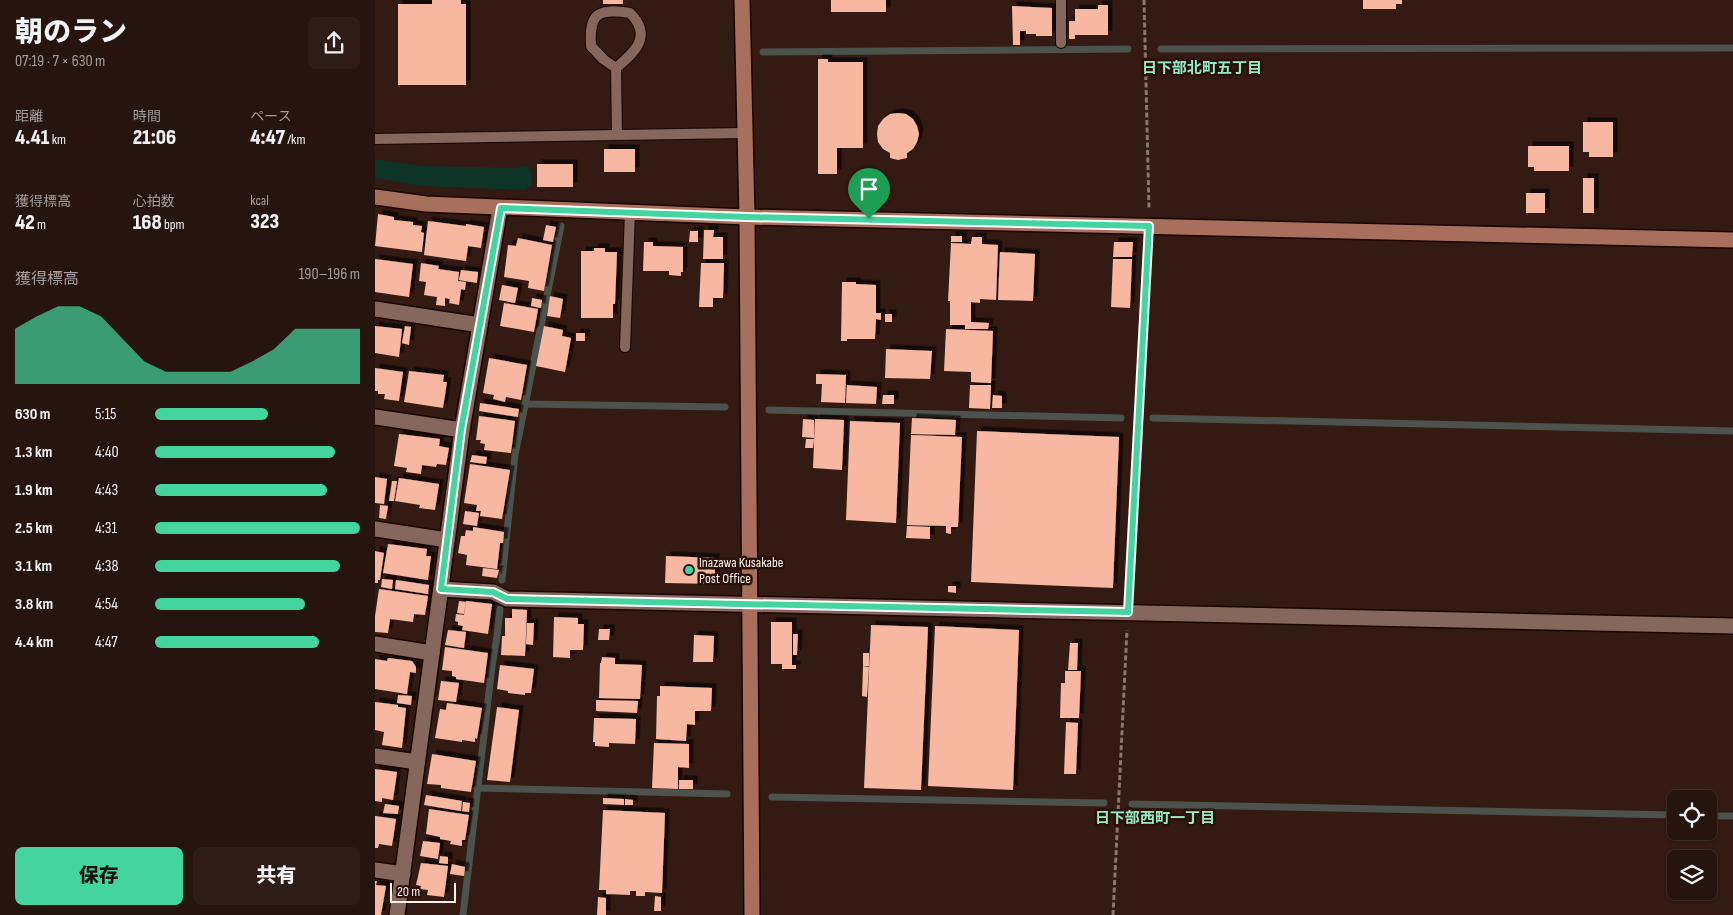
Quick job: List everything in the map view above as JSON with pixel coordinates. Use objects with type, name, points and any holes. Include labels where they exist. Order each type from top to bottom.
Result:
[{"type":"street","points":[[742,0],[747,217],[753,915]]},
{"type":"street","points":[[375,197],[426,204],[747,217],[1733,240]]},
{"type":"street","points":[[397,915],[461,430],[501,208]]},
{"type":"street","points":[[375,309],[480,325]]},
{"type":"street","points":[[375,417],[461,430]]},
{"type":"street","points":[[375,529],[447,540]]},
{"type":"street","points":[[441,589],[493,592],[507,599],[1733,626]]},
{"type":"street","points":[[375,644],[432,653]]},
{"type":"street","points":[[375,756],[417,762]]},
{"type":"street","points":[[375,870],[403,874]]},
{"type":"lane","points":[[1061,0],[1061,43]]},
{"type":"lane","points":[[604,11],[630,13],[637,20],[640,32],[639,41],[634,53],[616,68],[603,59],[591,46],[591,25],[595,17],[604,11]]},
{"type":"lane","points":[[616,68],[617,135]]},
{"type":"lane","points":[[375,139],[744,133]]},
{"type":"lane","points":[[625,347],[630,212]]},
{"type":"path","points":[[1113,915],[1149,226],[1144,0]]},
{"type":"green space","points":[[375,159],[422,166],[517,168],[527,166],[531,171],[532,185],[525,190],[421,186],[375,178]]},
{"type":"building","points":[[432,0],[461,0],[461,4],[466,4],[466,85],[398,85],[398,4],[432,4]]},
{"type":"building","points":[[603,0],[623,0],[623,4],[603,4]]},
{"type":"building","points":[[831,0],[886,0],[886,12],[831,12]]},
{"type":"building","points":[[1363,0],[1402,0],[1402,4],[1396,4],[1396,9],[1363,9]]},
{"type":"building","points":[[1098,5],[1108,5],[1108,35],[1075,35],[1075,9],[1098,9]]},
{"type":"building","points":[[1012,6],[1052,8],[1052,36],[1036,36],[1036,34],[1026,34],[1026,31],[1020,31],[1020,45],[1013,45]]},
{"type":"building","points":[[1069,21],[1075,21],[1075,39],[1069,39]]},
{"type":"building","points":[[818,59],[828,59],[828,62],[863,62],[863,148],[837,148],[837,174],[818,174]]},
{"type":"building","points":[[890,114],[906,114],[913,119],[919,134],[913,149],[907,153],[907,158],[898,160],[890,158],[890,153],[883,149],[878,142],[877,134],[878,126],[883,119]]},
{"type":"building","points":[[1583,122],[1613,122],[1613,157],[1589,157],[1589,152],[1583,152]]},
{"type":"building","points":[[1528,146],[1569,146],[1569,171],[1534,171],[1534,167],[1528,167]]},
{"type":"building","points":[[604,149],[635,149],[635,172],[604,172]]},
{"type":"building","points":[[537,164],[573,164],[573,187],[537,187]]},
{"type":"building","points":[[1583,178],[1594,178],[1594,213],[1583,213]]},
{"type":"building","points":[[1526,193],[1545,193],[1545,213],[1526,213]]},
{"type":"building","points":[[378,214],[394,217],[394,220],[413,222],[413,225],[422,226],[421,232],[424,233],[422,252],[375,246]]},
{"type":"building","points":[[428,221],[484,227],[481,248],[468,246],[466,261],[424,255]]},
{"type":"building","points":[[546,225],[556,227],[553,242],[543,240]]},
{"type":"building","points":[[704,230],[714,230],[713,237],[723,237],[723,259],[703,259]]},
{"type":"building","points":[[690,231],[698,231],[698,242],[689,242]]},
{"type":"building","points":[[951,236],[962,236],[962,242],[951,242]]},
{"type":"building","points":[[972,237],[982,237],[982,244],[998,245],[996,300],[980,299],[980,303],[971,302],[971,322],[989,323],[988,329],[965,329],[965,325],[950,325],[950,301],[948,301],[951,243],[971,244]]},
{"type":"building","points":[[518,238],[552,245],[544,291],[528,288],[529,281],[504,277],[508,245],[516,246]]},
{"type":"building","points":[[644,242],[653,242],[653,246],[683,247],[683,272],[681,272],[681,276],[669,275],[669,271],[643,271]]},
{"type":"building","points":[[1114,242],[1133,242],[1132,257],[1113,257]]},
{"type":"building","points":[[594,248],[605,248],[605,252],[617,252],[613,318],[581,318],[581,251],[594,251]]},
{"type":"building","points":[[1000,252],[1035,254],[1033,301],[998,300]]},
{"type":"building","points":[[375,259],[413,264],[409,297],[375,292]]},
{"type":"building","points":[[1113,259],[1132,259],[1130,308],[1111,307]]},
{"type":"building","points":[[421,263],[439,266],[438,269],[459,272],[458,281],[466,282],[465,290],[461,289],[459,305],[449,303],[450,299],[445,298],[445,306],[436,305],[437,297],[424,295],[426,282],[419,281]]},
{"type":"building","points":[[701,263],[724,263],[723,298],[713,298],[713,307],[699,307]]},
{"type":"building","points":[[461,270],[478,272],[477,283],[459,280]]},
{"type":"building","points":[[842,282],[876,285],[876,313],[881,313],[881,320],[876,319],[875,339],[847,339],[847,341],[841,341]]},
{"type":"building","points":[[502,285],[518,288],[515,303],[499,300]]},
{"type":"building","points":[[550,296],[563,299],[560,318],[547,316]]},
{"type":"building","points":[[532,298],[542,300],[541,308],[531,306]]},
{"type":"building","points":[[504,303],[538,309],[534,332],[500,326]]},
{"type":"building","points":[[885,314],[892,314],[892,322],[885,322]]},
{"type":"building","points":[[375,326],[402,329],[399,357],[375,353]]},
{"type":"building","points":[[405,326],[411,327],[409,345],[402,343]]},
{"type":"building","points":[[544,326],[563,330],[562,336],[571,338],[565,372],[536,366]]},
{"type":"building","points":[[946,329],[993,331],[991,383],[971,382],[971,372],[944,371]]},
{"type":"building","points":[[576,333],[585,333],[585,341],[576,341]]},
{"type":"building","points":[[886,349],[932,351],[930,379],[885,378]]},
{"type":"building","points":[[489,358],[527,365],[521,400],[506,397],[505,402],[493,399],[494,395],[483,393]]},
{"type":"building","points":[[375,368],[403,372],[399,401],[384,399],[385,394],[378,394],[378,391],[375,391]]},
{"type":"building","points":[[409,371],[444,375],[443,382],[447,382],[443,408],[404,402]]},
{"type":"building","points":[[816,374],[846,375],[845,403],[821,402],[822,384],[816,384]]},
{"type":"building","points":[[847,385],[877,387],[876,404],[846,403]]},
{"type":"building","points":[[970,385],[991,385],[990,409],[969,408]]},
{"type":"building","points":[[883,395],[894,395],[894,404],[882,404]]},
{"type":"building","points":[[993,395],[1002,396],[1002,408],[992,408]]},
{"type":"building","points":[[480,403],[519,409],[518,417],[479,411]]},
{"type":"building","points":[[479,416],[515,421],[511,453],[484,450],[485,444],[480,443],[481,440],[476,440]]},
{"type":"building","points":[[912,418],[956,420],[955,435],[911,434]]},
{"type":"building","points":[[803,419],[814,420],[814,438],[802,437]]},
{"type":"building","points":[[815,419],[844,420],[842,470],[813,468]]},
{"type":"building","points":[[850,421],[900,423],[896,523],[846,520]]},
{"type":"building","points":[[977,431],[1119,437],[1113,588],[971,582]]},
{"type":"building","points":[[399,434],[440,439],[439,446],[449,448],[446,465],[437,464],[436,467],[422,465],[421,474],[406,472],[407,468],[394,466]]},
{"type":"building","points":[[911,435],[962,437],[958,527],[951,527],[951,534],[946,533],[946,526],[907,525]]},
{"type":"building","points":[[806,439],[814,439],[813,448],[805,448]]},
{"type":"building","points":[[472,455],[487,457],[486,464],[470,462]]},
{"type":"building","points":[[470,464],[510,470],[502,519],[480,516],[481,511],[476,511],[477,505],[464,503]]},
{"type":"building","points":[[375,477],[387,479],[384,504],[375,503]]},
{"type":"building","points":[[399,478],[439,484],[435,510],[419,508],[420,505],[395,501]]},
{"type":"building","points":[[392,481],[397,481],[394,501],[389,501]]},
{"type":"building","points":[[380,505],[388,506],[386,519],[379,518]]},
{"type":"building","points":[[465,511],[479,513],[477,526],[463,524]]},
{"type":"building","points":[[907,526],[930,527],[930,539],[906,538]]},
{"type":"building","points":[[473,527],[504,532],[503,543],[500,543],[497,569],[466,565],[467,555],[458,553],[461,536],[465,536],[466,530],[473,531]]},
{"type":"building","points":[[388,544],[427,549],[426,556],[431,556],[428,580],[383,573]]},
{"type":"building","points":[[375,551],[384,553],[378,583],[375,583]]},
{"type":"building","points":[[666,556],[715,558],[715,584],[665,583]]},
{"type":"building","points":[[483,568],[499,570],[497,578],[482,576]]},
{"type":"building","points":[[382,579],[393,580],[392,589],[381,587]]},
{"type":"building","points":[[396,580],[429,585],[428,594],[395,589]]},
{"type":"building","points":[[948,586],[956,586],[956,593],[948,592]]},
{"type":"building","points":[[379,589],[428,596],[425,615],[414,614],[413,622],[390,619],[388,633],[375,632]]},
{"type":"building","points":[[459,601],[466,602],[464,614],[457,613]]},
{"type":"building","points":[[466,601],[492,604],[488,634],[462,630],[463,626],[458,625],[458,622],[455,621],[456,614],[464,615]]},
{"type":"building","points":[[512,609],[527,610],[525,656],[501,655],[502,636],[505,636],[505,618],[512,618]]},
{"type":"building","points":[[554,617],[578,618],[578,624],[584,624],[583,650],[570,650],[570,658],[553,657]]},
{"type":"building","points":[[771,622],[792,622],[792,665],[796,665],[796,669],[782,669],[782,664],[771,664]]},
{"type":"building","points":[[527,623],[534,623],[533,645],[526,644]]},
{"type":"building","points":[[871,625],[928,627],[921,790],[864,788]]},
{"type":"building","points":[[935,626],[1019,630],[1013,790],[928,786]]},
{"type":"building","points":[[599,629],[610,629],[609,640],[598,640]]},
{"type":"building","points":[[448,630],[466,632],[464,648],[445,645]]},
{"type":"building","points":[[793,634],[798,634],[797,655],[793,655]]},
{"type":"building","points":[[694,635],[714,636],[713,662],[693,662]]},
{"type":"building","points":[[1070,643],[1078,643],[1077,670],[1068,670]]},
{"type":"building","points":[[445,647],[488,653],[484,683],[456,679],[456,677],[452,676],[452,671],[442,670]]},
{"type":"building","points":[[863,653],[869,653],[869,666],[863,666]]},
{"type":"building","points":[[602,657],[615,658],[615,664],[642,665],[640,699],[599,698],[600,663]]},
{"type":"building","points":[[388,658],[412,661],[416,667],[416,673],[410,672],[407,694],[375,689],[375,659],[387,661]]},
{"type":"building","points":[[500,665],[534,669],[531,693],[525,693],[525,695],[508,693],[508,691],[497,689]]},
{"type":"building","points":[[863,666],[869,667],[867,697],[862,696]]},
{"type":"building","points":[[1065,671],[1081,671],[1079,718],[1060,718],[1061,683],[1065,683]]},
{"type":"building","points":[[441,681],[459,683],[456,702],[438,700]]},
{"type":"building","points":[[660,686],[712,688],[711,711],[695,711],[695,725],[687,724],[686,741],[656,739],[657,696],[660,696]]},
{"type":"building","points":[[398,695],[412,696],[411,705],[397,703]]},
{"type":"building","points":[[596,700],[638,701],[637,713],[596,711]]},
{"type":"building","points":[[375,702],[406,708],[402,748],[382,745],[384,732],[375,730]]},
{"type":"building","points":[[447,703],[482,708],[475,742],[435,738],[440,709],[446,710]]},
{"type":"building","points":[[497,707],[519,710],[510,782],[487,780]]},
{"type":"building","points":[[594,718],[636,719],[635,744],[609,743],[609,747],[595,746],[595,742],[593,742]]},
{"type":"building","points":[[1066,722],[1078,723],[1076,774],[1064,774]]},
{"type":"building","points":[[654,743],[689,744],[689,768],[678,767],[678,789],[652,788]]},
{"type":"building","points":[[432,754],[476,761],[471,792],[441,788],[441,785],[427,784]]},
{"type":"building","points":[[375,769],[397,772],[393,800],[382,798],[382,802],[375,801]]},
{"type":"building","points":[[679,780],[693,780],[693,789],[679,789]]},
{"type":"building","points":[[426,795],[462,801],[461,811],[424,805]]},
{"type":"building","points":[[603,798],[624,799],[624,805],[603,804]]},
{"type":"building","points":[[625,799],[633,800],[633,805],[625,805]]},
{"type":"building","points":[[463,802],[470,803],[469,812],[462,811]]},
{"type":"building","points":[[385,804],[399,806],[398,814],[383,813]]},
{"type":"building","points":[[429,809],[469,815],[465,840],[462,840],[462,846],[450,844],[451,841],[426,834]]},
{"type":"building","points":[[603,810],[665,813],[662,893],[645,892],[645,896],[636,896],[636,891],[630,891],[630,895],[606,894],[606,890],[599,890]]},
{"type":"building","points":[[375,816],[396,819],[392,846],[379,844],[378,848],[375,848]]},
{"type":"building","points":[[423,841],[440,843],[438,859],[420,856]]},
{"type":"building","points":[[440,856],[448,857],[448,864],[439,863]]},
{"type":"building","points":[[421,863],[448,866],[444,897],[427,895],[428,890],[420,889],[421,886],[416,885]]},
{"type":"building","points":[[452,864],[465,867],[464,876],[450,874]]},
{"type":"building","points":[[375,881],[377,881],[376,885],[386,886],[381,915],[375,915]]},
{"type":"building","points":[[655,896],[661,897],[661,911],[654,911]]},
{"type":"building","points":[[598,897],[606,898],[606,915],[597,915]]},
{"type":"waterway","points":[[1161,49],[1733,48]]},
{"type":"waterway","points":[[763,52],[1128,49]]},
{"type":"waterway","points":[[502,580],[515,455],[561,226]]},
{"type":"waterway","points":[[525,404],[725,407]]},
{"type":"waterway","points":[[769,410],[1121,418]]},
{"type":"waterway","points":[[1153,418],[1733,431]]},
{"type":"waterway","points":[[463,915],[500,609]]},
{"type":"waterway","points":[[477,788],[727,794]]},
{"type":"waterway","points":[[772,797],[1104,803]]},
{"type":"waterway","points":[[1132,804],[1667,815]]},
{"type":"waterway","points":[[1717,816],[1733,816]]},
{"type":"place","name":"Inazawa Kusakabe Post Office","points":[[689,570]]},
{"type":"district","name":"日下部北町五丁目","points":[[1202,68]]},
{"type":"district","name":"日下部西町一丁目","points":[[1155,818]]},
{"type":"route","points":[[501,208],[747,217],[869,219],[1149,226],[1128,612],[507,599],[493,592],[441,589],[461,430],[501,208]]}]
